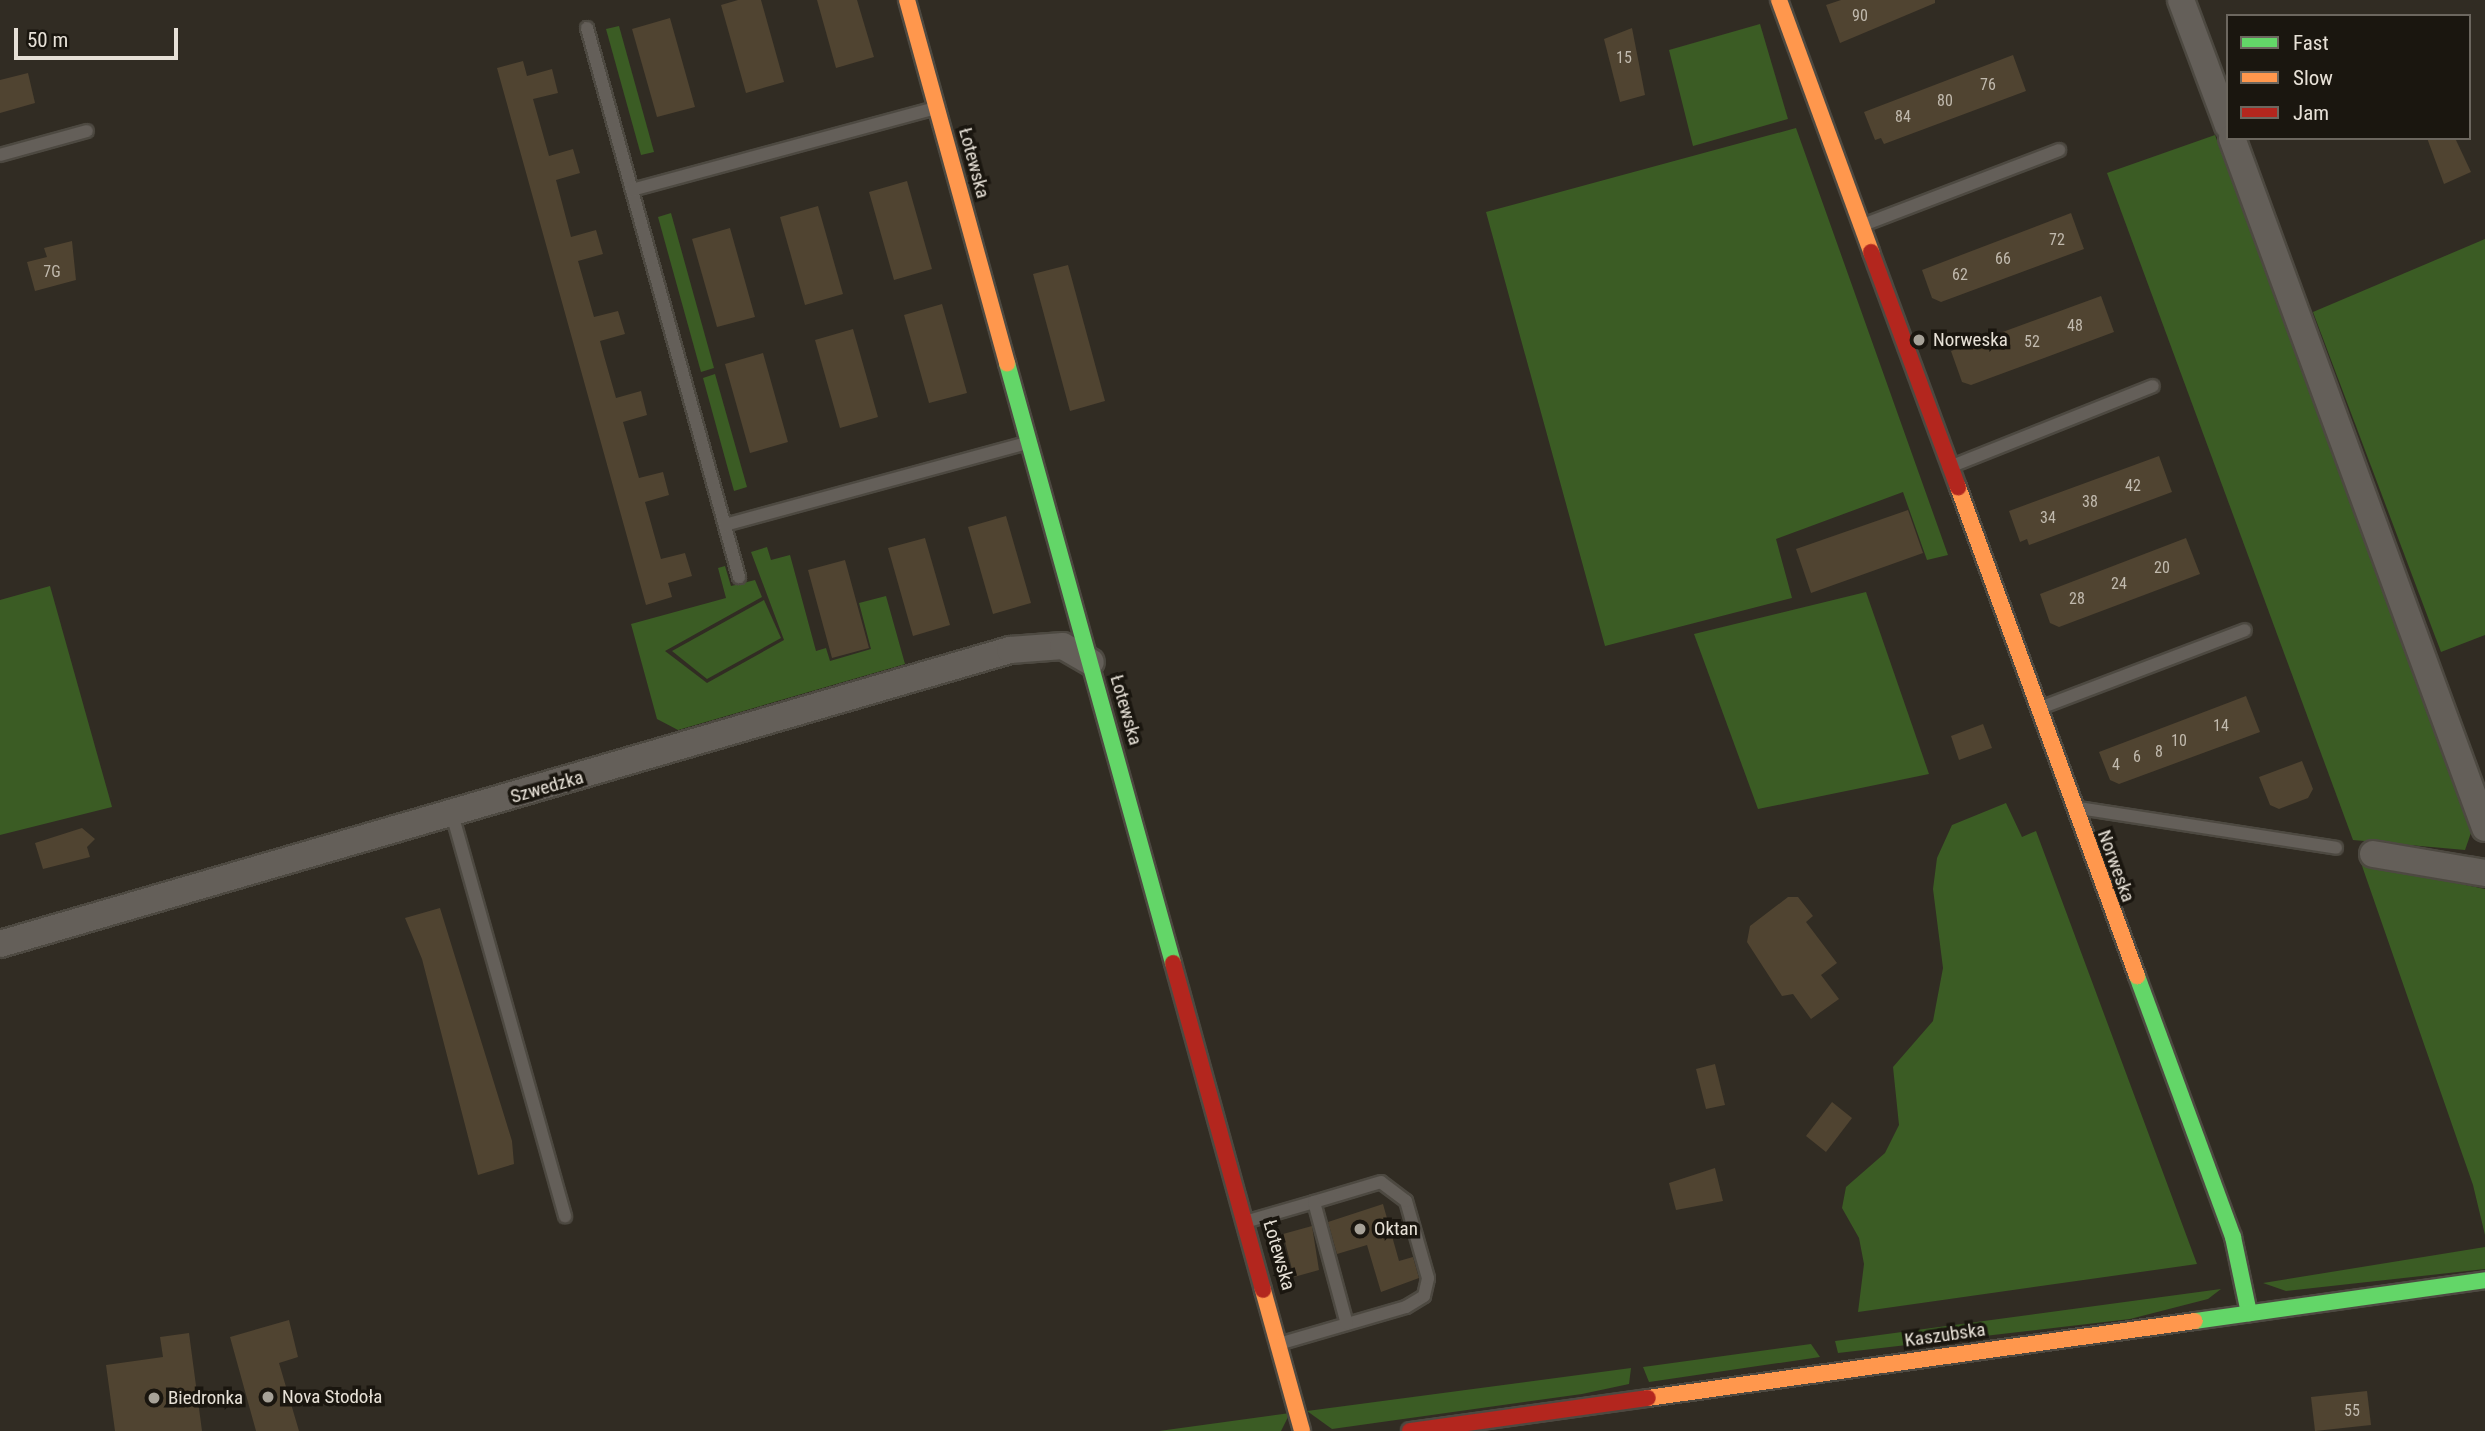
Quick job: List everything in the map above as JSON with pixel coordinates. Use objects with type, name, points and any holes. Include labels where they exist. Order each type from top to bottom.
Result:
[{"type":"street","name":"Łotewska","points":[[907,0],[1282,1343],[1302,1431]]},
{"type":"street","name":"Norweska","points":[[1779,0],[2072,807],[2233,1237],[2249,1313]]},
{"type":"street","points":[[2181,0],[2226,122]]},
{"type":"street","points":[[2233,140],[2485,828]]},
{"type":"street","name":"Szwedzka","points":[[0,944],[1010,650],[1063,646],[1091,662]]},
{"type":"street","points":[[2373,854],[2485,873]]},
{"type":"street","name":"Kaszubska","points":[[1410,1431],[2485,1280]]},
{"type":"lane","points":[[587,27],[739,577]]},
{"type":"lane","points":[[632,190],[937,107]]},
{"type":"lane","points":[[0,155],[88,131]]},
{"type":"lane","points":[[1860,226],[2059,149]]},
{"type":"lane","points":[[1948,467],[2153,386]]},
{"type":"lane","points":[[725,525],[1030,442]]},
{"type":"lane","points":[[2037,709],[2245,630]]},
{"type":"lane","points":[[2072,807],[2336,848]]},
{"type":"lane","points":[[452,814],[565,1216]]},
{"type":"lane","points":[[1248,1221],[1381,1182],[1392,1186],[1406,1201],[1428,1278],[1416,1302],[1282,1343]]},
{"type":"lane","points":[[1314,1202],[1348,1324]]},
{"type":"green space","points":[[1760,24],[1788,119],[1693,146],[1669,50]]},
{"type":"green space","points":[[619,26],[654,152],[641,155],[606,29]]},
{"type":"green space","points":[[1796,128],[1948,555],[1927,560],[1903,492],[1776,539],[1792,598],[1605,646],[1486,212]]},
{"type":"green space","points":[[2215,135],[2473,827],[2465,850],[2353,840],[2107,173]]},
{"type":"green space","points":[[671,213],[714,368],[701,372],[658,217]]},
{"type":"green space","points":[[2485,239],[2485,635],[2441,652],[2313,312]]},
{"type":"green space","points":[[715,374],[747,487],[734,491],[703,378]]},
{"type":"green space","points":[[767,547],[771,560],[790,555],[816,651],[826,648],[830,661],[871,649],[859,603],[886,596],[905,664],[678,730],[657,719],[631,624],[726,598],[718,568],[725,566],[731,586],[755,580],[762,597],[665,651],[707,683],[784,640],[751,552]]},
{"type":"green space","points":[[50,586],[112,807],[0,835],[0,600]]},
{"type":"green space","points":[[1866,592],[1929,774],[1758,809],[1694,634]]},
{"type":"green space","points":[[764,600],[781,638],[707,679],[672,651]]},
{"type":"green space","points":[[2006,803],[2022,837],[2036,831],[2197,1264],[1858,1312],[1864,1264],[1859,1238],[1842,1208],[1846,1187],[1885,1153],[1899,1125],[1893,1067],[1933,1021],[1943,968],[1933,889],[1937,858],[1952,825]]},
{"type":"green space","points":[[2361,863],[2485,889],[2485,1235],[2473,1185]]},
{"type":"green space","points":[[2485,1247],[2485,1269],[2286,1291],[2263,1283]]},
{"type":"green space","points":[[2221,1289],[2208,1299],[2130,1319],[1838,1353],[1835,1341]]},
{"type":"green space","points":[[1811,1344],[1820,1357],[1649,1382],[1643,1367]]},
{"type":"green space","points":[[1631,1368],[1629,1384],[1582,1394],[1332,1429],[1307,1411]]},
{"type":"green space","points":[[1290,1413],[1281,1431],[1159,1431]]},
{"type":"building","points":[[738,0],[761,0],[784,82],[746,93],[721,5]]},
{"type":"building","points":[[817,0],[857,0],[874,57],[836,68]]},
{"type":"building","points":[[1841,0],[1935,0],[1935,3],[1840,43],[1826,5]]},
{"type":"building","points":[[670,18],[695,107],[657,117],[632,29]]},
{"type":"building","points":[[1632,28],[1645,95],[1620,102],[1604,39]]},
{"type":"building","points":[[2013,55],[2026,91],[1884,144],[1881,138],[1875,140],[1864,112]]},
{"type":"building","points":[[523,61],[527,76],[552,69],[558,93],[533,99],[549,156],[573,149],[580,173],[556,180],[571,237],[596,230],[603,254],[578,261],[594,317],[618,311],[625,334],[600,341],[604,356],[616,398],[641,391],[647,415],[623,422],[639,478],[663,472],[669,495],[645,502],[661,559],[685,553],[692,576],[668,583],[672,597],[646,605],[497,68]]},
{"type":"building","points":[[28,73],[35,103],[0,113],[0,80]]},
{"type":"building","points":[[2428,140],[2456,140],[2471,172],[2444,184]]},
{"type":"building","points":[[907,181],[932,269],[894,280],[869,192]]},
{"type":"building","points":[[818,206],[843,294],[805,305],[780,217]]},
{"type":"building","points":[[2071,213],[2084,249],[1941,302],[1932,298],[1922,270]]},
{"type":"building","points":[[730,228],[755,317],[717,327],[692,239]]},
{"type":"building","points":[[72,241],[76,280],[35,291],[27,262],[47,257],[44,248]]},
{"type":"building","points":[[1068,265],[1105,401],[1070,411],[1033,274]]},
{"type":"building","points":[[2101,296],[2114,332],[1971,385],[1962,382],[1951,351]]},
{"type":"building","points":[[942,304],[967,393],[929,403],[904,315]]},
{"type":"building","points":[[853,329],[878,417],[840,428],[815,340]]},
{"type":"building","points":[[763,353],[788,442],[750,453],[725,364]]},
{"type":"building","points":[[2159,456],[2172,492],[2029,545],[2027,539],[2020,542],[2009,511]]},
{"type":"building","points":[[1908,510],[1923,553],[1811,593],[1796,549]]},
{"type":"building","points":[[1006,516],[1031,603],[993,614],[968,527]]},
{"type":"building","points":[[925,538],[950,625],[913,636],[888,548]]},
{"type":"building","points":[[2186,538],[2200,574],[2059,627],[2050,623],[2040,594]]},
{"type":"building","points":[[845,560],[869,648],[832,658],[808,570]]},
{"type":"building","points":[[2246,696],[2260,732],[2119,784],[2110,780],[2099,752]]},
{"type":"building","points":[[1983,724],[1992,748],[1959,760],[1951,736]]},
{"type":"building","points":[[2302,761],[2313,789],[2308,798],[2279,809],[2270,805],[2259,777]]},
{"type":"building","points":[[82,828],[95,839],[87,847],[90,857],[43,869],[35,843]]},
{"type":"building","points":[[1788,897],[1798,897],[1813,916],[1806,922],[1837,963],[1821,975],[1839,999],[1811,1019],[1793,994],[1782,996],[1747,942],[1750,926]]},
{"type":"building","points":[[440,908],[512,1141],[514,1164],[478,1175],[422,959],[405,918]]},
{"type":"building","points":[[1715,1064],[1725,1105],[1706,1109],[1696,1069]]},
{"type":"building","points":[[1832,1102],[1852,1118],[1826,1152],[1806,1136]]},
{"type":"building","points":[[1715,1168],[1723,1201],[1676,1210],[1669,1183]]},
{"type":"building","points":[[1383,1204],[1399,1261],[1413,1257],[1419,1278],[1381,1292],[1367,1245],[1337,1254],[1328,1222]]},
{"type":"building","points":[[1312,1226],[1319,1270],[1294,1277],[1283,1234]]},
{"type":"building","name":"Nova Stodoła","points":[[289,1320],[298,1357],[279,1363],[299,1431],[256,1431],[230,1337]]},
{"type":"building","name":"Biedronka","points":[[189,1333],[202,1431],[115,1431],[106,1365],[163,1357],[160,1337]]},
{"type":"building","points":[[2367,1391],[2371,1425],[2315,1431],[2311,1397]]},
{"type":"traffic: fast","points":[[1007,363],[1173,963]]},
{"type":"traffic: fast","points":[[2137,976],[2233,1237],[2249,1313]]},
{"type":"traffic: fast","points":[[2195,1321],[2485,1280]]},
{"type":"traffic: slow","points":[[907,0],[1007,363]]},
{"type":"traffic: slow","points":[[1779,0],[1871,252]]},
{"type":"traffic: slow","points":[[1958,487],[2137,976]]},
{"type":"traffic: slow","points":[[1263,1290],[1302,1431]]},
{"type":"traffic: slow","points":[[1648,1398],[2195,1321]]},
{"type":"traffic: jam","points":[[1871,252],[1958,487]]},
{"type":"traffic: jam","points":[[1173,963],[1263,1290]]},
{"type":"traffic: jam","points":[[1410,1431],[1648,1398]]},
{"type":"place","name":"Norweska","points":[[1919,340]]},
{"type":"place","name":"Oktan","points":[[1360,1229]]},
{"type":"place","name":"Nova Stodoła","points":[[268,1397]]},
{"type":"place","name":"Biedronka","points":[[154,1398]]}]
